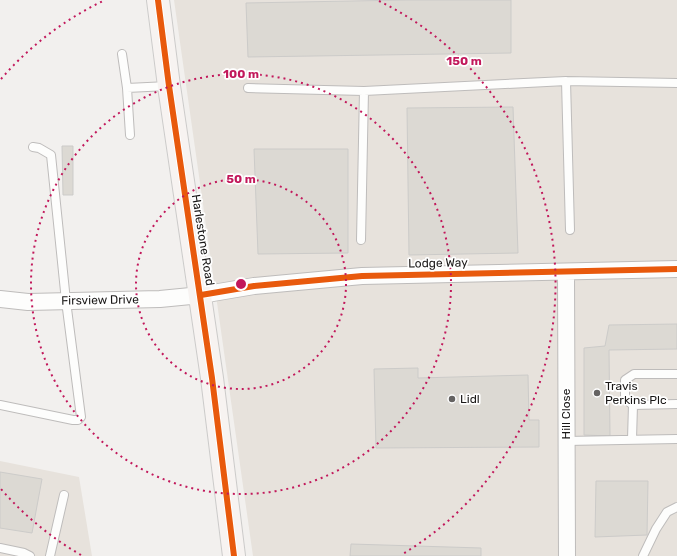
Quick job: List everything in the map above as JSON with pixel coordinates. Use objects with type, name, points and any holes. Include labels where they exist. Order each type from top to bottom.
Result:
[{"type":"main road","name":"Harlestone Road","points":[[158,0],[192,248],[201,295],[234,556]]},
{"type":"street","name":"Lodge Way","points":[[201,295],[254,286],[362,276],[677,269]]},
{"type":"street","name":"Hill Close","points":[[566,272],[567,556]]},
{"type":"street","name":"Firsview Drive","points":[[0,300],[28,302],[160,299],[201,295]]},
{"type":"lane","points":[[122,54],[127,88],[130,135]]},
{"type":"lane","points":[[566,81],[570,230]]},
{"type":"lane","points":[[248,88],[364,91],[566,81],[677,83]]},
{"type":"lane","points":[[127,88],[169,86]]},
{"type":"lane","points":[[361,240],[364,91]]},
{"type":"lane","points":[[0,405],[73,420],[78,420],[81,417],[66,301],[51,155],[39,148],[33,147]]},
{"type":"lane","points":[[677,374],[634,374],[625,380],[625,399],[633,405],[677,404]]},
{"type":"lane","points":[[632,439],[633,405]]},
{"type":"lane","points":[[566,441],[677,439]]},
{"type":"lane","points":[[50,556],[64,495]]},
{"type":"lane","points":[[643,556],[656,528],[667,512],[677,507]]},
{"type":"lane","points":[[0,548],[24,552],[30,556]]},
{"type":"shaded area","points":[[174,0],[677,0],[677,556],[253,556]]},
{"type":"shaded area","points":[[0,461],[79,477],[92,556],[0,556]]},
{"type":"building","points":[[511,0],[511,53],[248,57],[246,3]]},
{"type":"building","points":[[513,107],[518,253],[409,255],[407,108]]},
{"type":"building","points":[[62,146],[73,146],[73,195],[63,195]]},
{"type":"building","points":[[254,149],[348,149],[348,253],[258,254]]},
{"type":"building","name":"Travis Perkins Plc","points":[[677,324],[677,349],[609,350],[610,436],[584,435],[584,348],[605,346],[609,325]]},
{"type":"building","name":"Lidl","points":[[418,368],[418,378],[528,375],[529,420],[539,420],[539,447],[376,448],[374,369]]},
{"type":"building","points":[[0,472],[42,479],[32,533],[0,528]]},
{"type":"building","points":[[596,481],[648,481],[647,535],[595,537]]},
{"type":"building","points":[[351,544],[481,548],[481,556],[350,556]]},
{"type":"cycle path","points":[[158,0],[169,86],[212,378],[234,556]]},
{"type":"cycle path","points":[[201,295],[254,286],[362,276],[677,269]]},
{"type":"place","name":"Travis Perkins Plc","points":[[597,393]]},
{"type":"place","name":"Lidl","points":[[452,399]]}]
